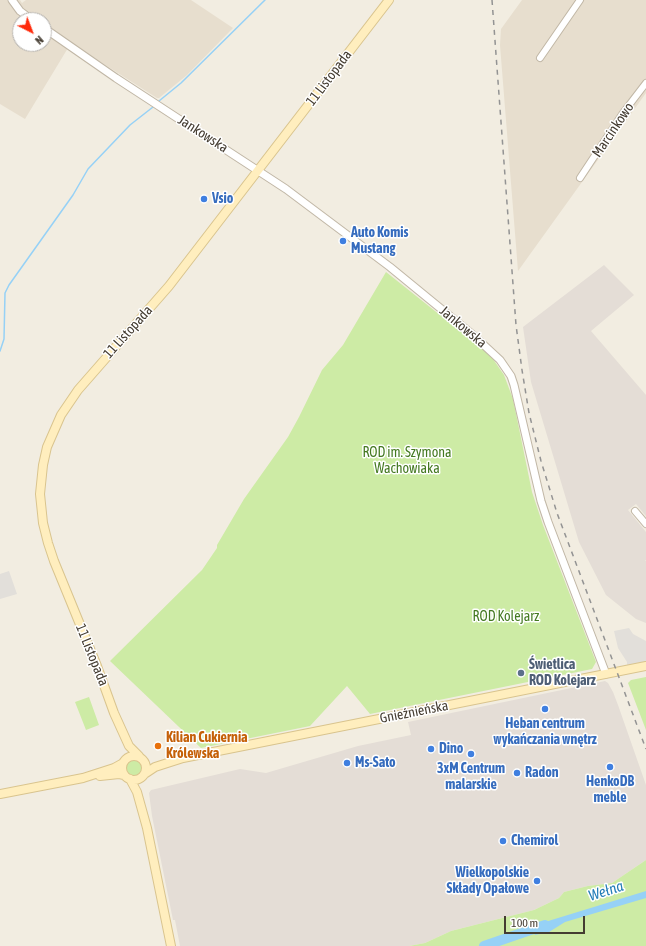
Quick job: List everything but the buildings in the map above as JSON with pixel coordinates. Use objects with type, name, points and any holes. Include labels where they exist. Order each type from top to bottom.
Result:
[{"type":"main road","name":"11 Listopada","points":[[141,758],[129,746],[114,713],[48,543],[43,523],[40,499],[41,475],[45,456],[55,426],[72,398],[166,290],[388,0]]},
{"type":"main road","name":"Gnieźnieńska","points":[[141,758],[154,761],[183,758],[646,666]]},
{"type":"main road","name":"11 Listopada","points":[[114,713],[124,761]]},
{"type":"main road","points":[[84,778],[114,768],[132,756],[141,758],[147,766],[142,789],[147,828]]},
{"type":"main road","name":"Gnieźnieńska","points":[[144,775],[155,767],[183,758]]},
{"type":"main road","points":[[124,761],[122,769],[137,792],[147,828],[171,946]]},
{"type":"main road","points":[[0,794],[84,778],[119,774],[136,780],[144,775]]},
{"type":"street","points":[[12,0],[21,12]]},
{"type":"street","points":[[540,58],[580,0]]},
{"type":"street","name":"Jankowska","points":[[52,33],[286,189],[390,267],[493,352],[506,367],[517,393],[544,508],[606,674]]},
{"type":"street","name":"Marcinkowo","points":[[580,178],[623,113],[646,83]]},
{"type":"street","points":[[635,512],[646,524]]},
{"type":"shaded area","points":[[0,0],[20,0],[22,3],[26,0],[191,0],[233,28],[187,75],[159,98],[71,43],[25,119],[0,104]]},
{"type":"shaded area","points":[[522,0],[646,0],[646,93],[518,271],[500,45],[501,29]]},
{"type":"shaded area","points":[[604,265],[634,295],[591,331],[646,395],[646,516],[636,504],[628,510],[646,532],[646,623],[636,619],[606,595],[579,542],[531,382],[523,327]]},
{"type":"shaded area","points":[[9,571],[17,594],[0,599],[0,574]]},
{"type":"shaded area","points":[[629,628],[633,634],[646,641],[646,663],[627,666],[627,662],[618,648],[614,631]]},
{"type":"shaded area","points":[[605,681],[608,683],[613,692],[646,785],[646,860],[612,883],[588,886],[564,892],[559,898],[534,910],[451,931],[425,943],[409,946],[180,946],[175,920],[173,920],[152,816],[149,793],[151,790],[240,769],[266,773],[358,746],[411,735],[408,722]]},
{"type":"green space","name":"ROD im. Szymona Wachowiaka","points":[[386,272],[484,350],[493,359],[504,375],[513,399],[532,492],[543,525],[596,662],[592,669],[370,714],[347,686],[310,726],[201,748],[110,661],[202,570],[217,548],[217,545],[244,499],[288,437],[322,370],[343,345]]},
{"type":"green space","points":[[646,677],[646,730],[628,683],[631,680]]},
{"type":"green space","points":[[89,697],[99,725],[86,730],[75,702]]},
{"type":"green space","points":[[134,759],[140,762],[143,768],[140,774],[134,777],[128,774],[125,768],[128,762]]},
{"type":"green space","points":[[646,860],[646,946],[409,946],[425,943],[451,931],[534,910],[559,898],[564,892],[588,886],[612,883]]},
{"type":"water","points":[[646,891],[646,898],[565,922],[549,932],[535,935],[532,927],[545,922]]},
{"type":"waterway","points":[[159,101],[181,83],[265,0]]},
{"type":"waterway","points":[[0,351],[4,339],[5,293],[9,285],[73,195],[88,169],[130,125],[153,107]]},
{"type":"waterway","name":"Wełna","points":[[484,946],[545,925]]},
{"type":"railway","points":[[492,0],[516,325],[529,413],[541,461],[557,513],[646,749]]},
{"type":"place","name":"Vsio","points":[[204,199]]},
{"type":"place","name":"Auto Komis Mustang","points":[[343,241]]},
{"type":"place","name":"Świetlica ROD Kolejarz","points":[[521,673]]},
{"type":"place","name":"Heban centrum wykańczania wnętrz","points":[[545,709]]},
{"type":"place","name":"Kilian Cukiernia Królewska","points":[[158,746]]},
{"type":"place","name":"Dino","points":[[431,749]]},
{"type":"place","name":"3xM Centrum malarskie","points":[[471,754]]},
{"type":"place","name":"Ms-Sato","points":[[347,763]]},
{"type":"place","name":"HenkoDB meble","points":[[610,767]]},
{"type":"place","name":"Radon","points":[[517,773]]},
{"type":"place","name":"Chemirol","points":[[503,841]]},
{"type":"place","name":"Wielkopolskie Składy Opałowe","points":[[537,881]]},
{"type":"park label","name":"ROD Kolejarz","points":[[506,617]]}]
